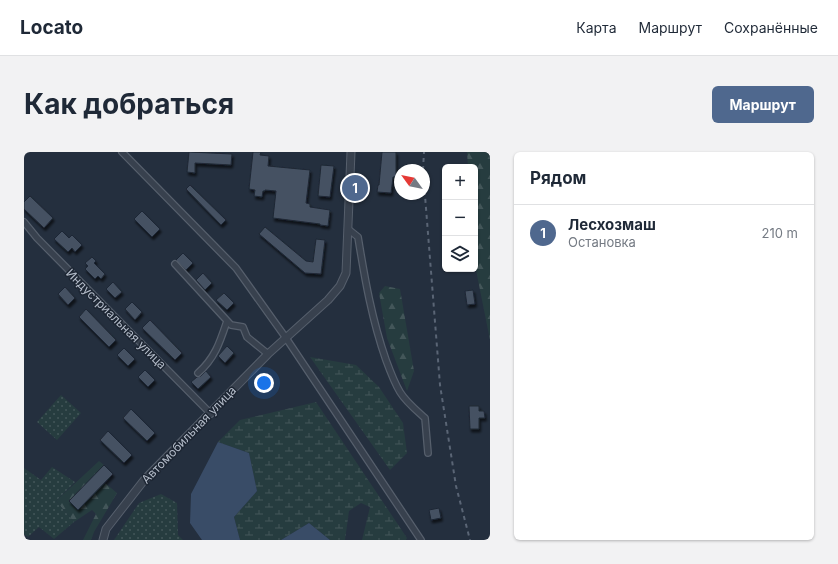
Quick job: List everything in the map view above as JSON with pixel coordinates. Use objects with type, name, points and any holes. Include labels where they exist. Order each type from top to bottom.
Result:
[{"type":"street","points":[[122,152],[236,268],[286,338],[421,540]]},
{"type":"street","name":"Автомобильная улица","points":[[103,540],[106,529],[145,479],[211,414],[268,354],[328,300],[340,286],[346,273],[351,152]]},
{"type":"street","name":"Индустриальная улица","points":[[24,222],[37,238],[211,414]]},
{"type":"street","points":[[348,229],[358,237],[375,328],[392,375],[400,392],[411,406],[425,418],[428,453]]},
{"type":"street","points":[[175,264],[231,325],[243,327],[247,337],[268,354]]},
{"type":"street","points":[[198,373],[216,353],[228,321]]},
{"type":"green space","points":[[467,152],[490,152],[490,340],[476,272],[478,272],[478,164],[468,164]]},
{"type":"green space","points":[[385,286],[400,289],[414,371],[407,391],[387,338],[379,293]]},
{"type":"green space","points":[[310,357],[356,365],[379,387],[403,423],[407,453],[390,470]]},
{"type":"green space","points":[[61,395],[81,413],[57,440],[37,422]]},
{"type":"green space","points":[[316,402],[407,538],[406,540],[362,540],[370,507],[361,503],[349,511],[345,540],[330,540],[309,523],[281,540],[240,540],[234,517],[257,491],[249,453],[218,442],[240,420]]},
{"type":"green space","points":[[99,461],[104,465],[69,501],[78,510],[105,483],[117,493],[94,532],[91,540],[83,540],[96,514],[92,510],[74,522],[56,501]]},
{"type":"green space","points":[[52,467],[75,482],[56,501],[74,522],[54,539],[39,527],[28,537],[24,534],[24,468],[41,480]]},
{"type":"green space","points":[[161,494],[177,503],[178,535],[183,540],[114,540],[139,503]]},
{"type":"water","points":[[218,442],[249,453],[257,491],[234,517],[240,540],[202,540],[190,523],[191,494]]},
{"type":"water","points":[[309,523],[330,540],[281,540]]},
{"type":"building","points":[[189,152],[232,154],[231,165],[195,163],[195,173],[187,172]]},
{"type":"building","points":[[253,152],[261,152],[260,155],[269,156],[268,166],[310,170],[306,203],[310,204],[310,207],[330,210],[328,226],[273,218],[276,191],[265,190],[263,191],[262,197],[254,196],[255,190],[249,189]]},
{"type":"building","points":[[382,152],[396,152],[396,164],[394,164],[394,177],[391,193],[377,192]]},
{"type":"building","points":[[321,165],[334,166],[330,197],[318,196]]},
{"type":"building","points":[[190,185],[226,220],[221,225],[186,189]]},
{"type":"building","points":[[30,196],[53,218],[44,228],[24,209],[24,202]]},
{"type":"building","points":[[142,211],[160,229],[152,237],[134,219]]},
{"type":"building","points":[[265,227],[306,261],[313,262],[316,239],[325,240],[321,274],[305,273],[259,234]]},
{"type":"building","points":[[62,231],[69,238],[72,235],[82,245],[75,252],[72,248],[68,252],[54,239]]},
{"type":"building","points":[[183,253],[193,263],[186,270],[176,260]]},
{"type":"building","points":[[92,257],[96,261],[94,263],[105,274],[101,279],[98,276],[95,279],[85,269],[88,266],[85,263]]},
{"type":"building","points":[[203,273],[212,283],[205,290],[196,280]]},
{"type":"building","points":[[113,282],[122,292],[115,298],[106,289]]},
{"type":"building","points":[[65,287],[75,298],[68,305],[58,294]]},
{"type":"building","points":[[473,290],[475,304],[467,305],[465,291]]},
{"type":"building","points":[[224,293],[234,303],[227,310],[216,300]]},
{"type":"building","points":[[132,302],[142,312],[135,320],[125,309]]},
{"type":"building","points":[[86,309],[116,340],[109,347],[79,317]]},
{"type":"building","points":[[150,320],[182,353],[175,360],[142,328]]},
{"type":"building","points":[[227,346],[234,353],[225,363],[218,356]]},
{"type":"building","points":[[124,348],[135,359],[128,366],[117,355]]},
{"type":"building","points":[[145,370],[155,380],[148,387],[138,377]]},
{"type":"building","points":[[206,371],[211,377],[198,389],[191,382]]},
{"type":"building","points":[[469,406],[479,406],[479,411],[484,411],[485,418],[479,418],[479,429],[470,429]]},
{"type":"building","points":[[131,409],[155,433],[147,441],[123,418]]},
{"type":"building","points":[[108,431],[132,455],[124,463],[100,440]]},
{"type":"building","points":[[104,465],[113,474],[78,510],[69,501]]},
{"type":"building","points":[[439,508],[441,518],[431,520],[429,510]]},
{"type":"railway","points":[[423,164],[424,152]]},
{"type":"railway","points":[[425,200],[440,385],[456,486],[470,540]]},
{"type":"place","name":"Лесхозмаш","points":[[355,188]]}]
